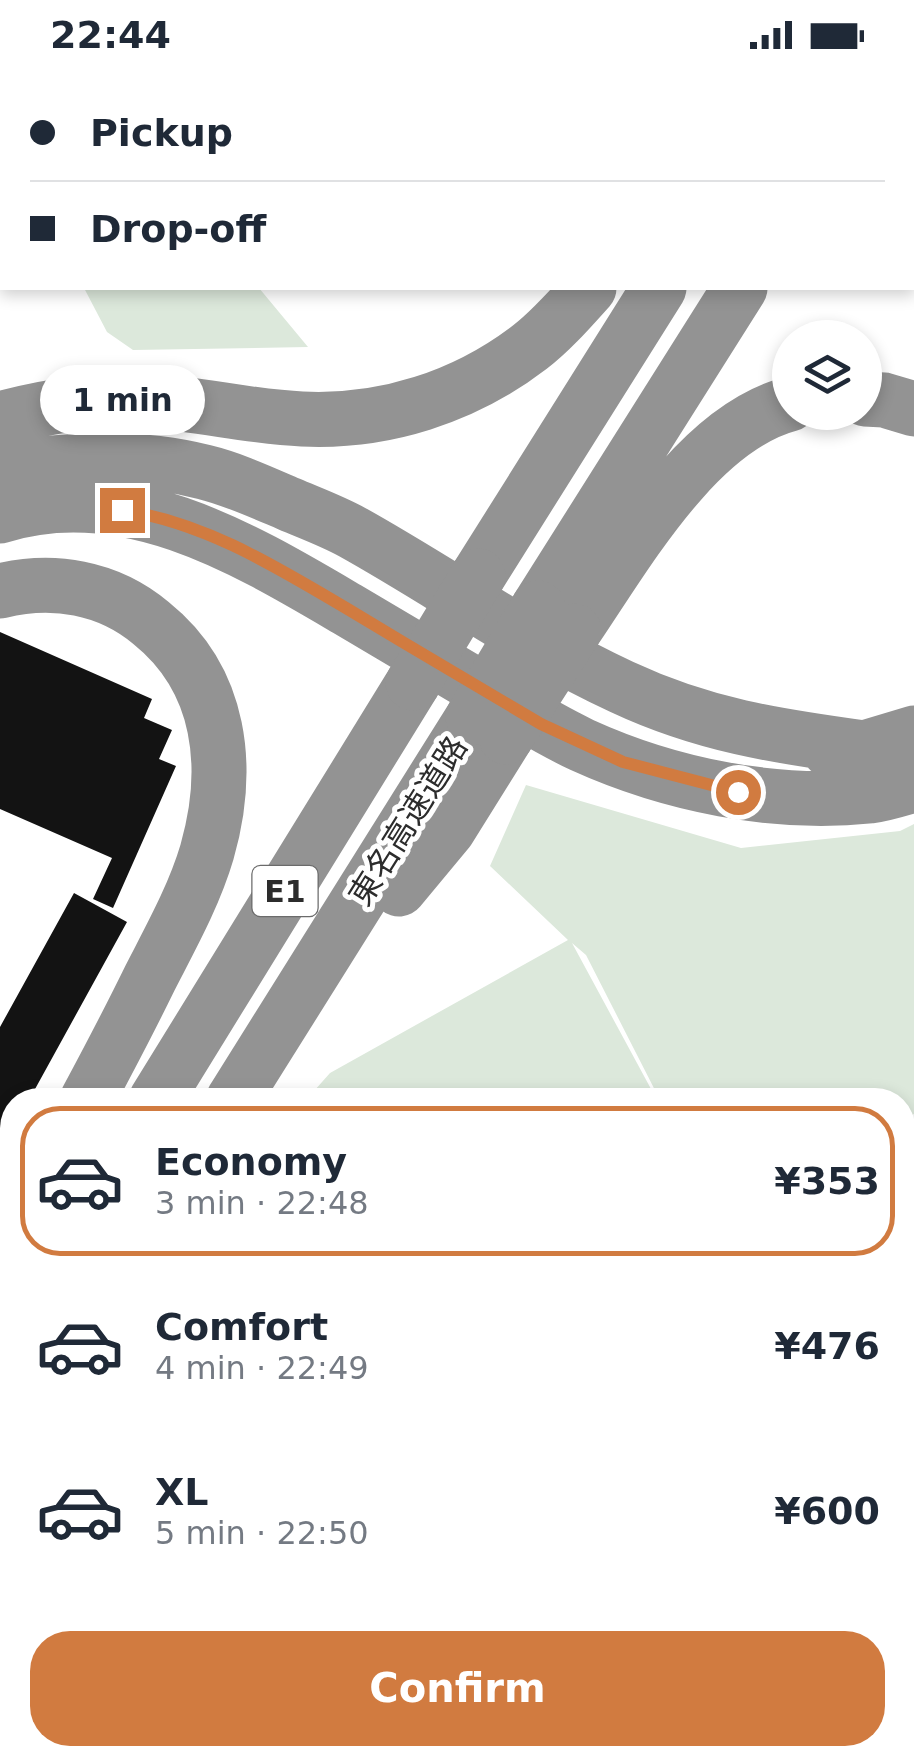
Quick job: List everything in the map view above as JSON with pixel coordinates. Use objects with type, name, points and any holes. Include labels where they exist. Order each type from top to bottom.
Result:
[{"type":"highway","points":[[0,419],[43,407],[105,401],[154,402],[305,419],[356,418],[412,408],[497,370],[532,346],[587,290]]},
{"type":"highway","name":"東名高速道路","points":[[163,1088],[658,290]]},
{"type":"highway","name":"東名高速道路","points":[[247,1078],[490,727],[556,620],[739,290]]},
{"type":"highway","points":[[882,400],[914,409]]},
{"type":"highway","points":[[556,620],[700,460],[737,430],[772,409]]},
{"type":"highway","points":[[0,470],[47,462],[104,461],[151,463],[203,472],[251,487],[349,530],[576,664],[689,715],[746,730],[889,741]]},
{"type":"highway","points":[[0,516],[57,505],[101,506],[185,525],[230,543],[288,574],[541,724],[623,762],[738,792],[804,798],[871,796],[914,786]]},
{"type":"highway","points":[[0,590],[28,584],[80,588],[118,601],[172,640],[197,674],[212,710],[218,742],[217,795],[207,853],[183,913],[94,1088]]},
{"type":"green space","points":[[85,290],[261,290],[308,347],[133,350],[107,332]]},
{"type":"green space","points":[[526,785],[741,848],[900,831],[914,824],[914,1088],[654,1088],[586,955],[572,943],[651,1088],[317,1088],[330,1073],[568,940],[490,866]]},
{"type":"building","points":[[0,632],[152,699],[144,718],[172,730],[159,759],[176,766],[113,908],[93,899],[112,858],[0,809]]},
{"type":"building","points":[[74,893],[127,922],[36,1088],[0,1088],[0,1027]]},
{"type":"route","points":[[122,510],[185,525],[230,543],[581,744],[623,762],[738,792]]}]
